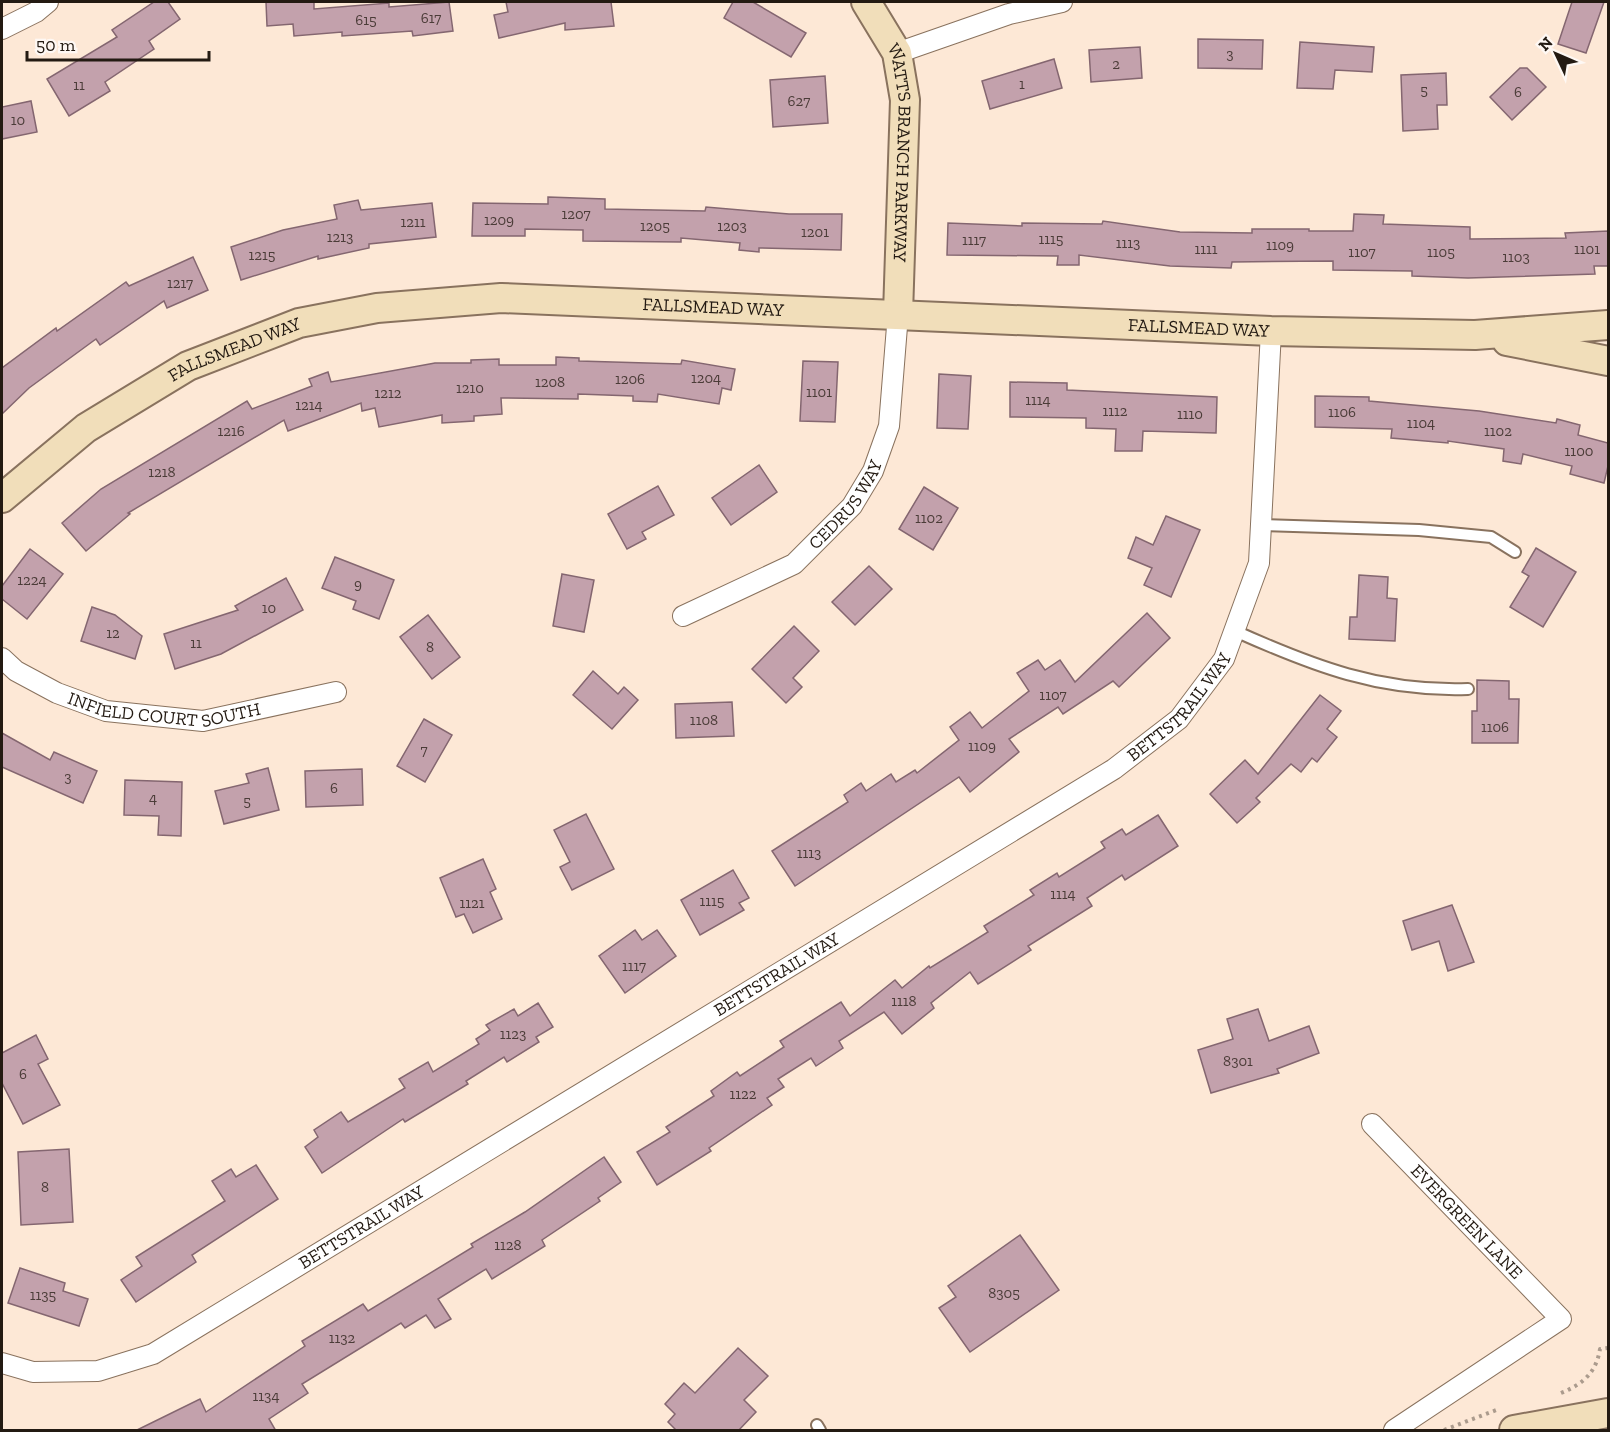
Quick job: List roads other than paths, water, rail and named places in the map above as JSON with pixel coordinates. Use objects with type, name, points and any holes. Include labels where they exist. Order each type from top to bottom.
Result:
[{"type":"street","points":[[2,29],[36,12],[48,2]]},
{"type":"street","name":"WATTS BRANCH PARKWAY","points":[[866,2],[897,53],[905,100],[898,314]]},
{"type":"street","points":[[897,53],[1009,15],[1062,2]]},
{"type":"street","name":"FALLSMEAD WAY","points":[[2,498],[86,428],[188,366],[299,323],[377,308],[501,298],[1271,331],[1475,335],[1608,325]]},
{"type":"street","name":"CEDRUS WAY","points":[[683,616],[794,564],[852,506],[873,471],[889,426],[898,314]]},
{"type":"street","name":"BETTSTRAIL WAY","points":[[2,1363],[33,1372],[98,1371],[153,1354],[1114,769],[1179,719],[1224,659],[1259,563],[1271,331]]},
{"type":"street","name":"FALLSMEAD WAY","points":[[1475,335],[1608,361]]},
{"type":"street","name":"INFIELD COURT SOUTH","points":[[2,658],[16,671],[57,693],[106,711],[203,721],[336,692]]},
{"type":"street","name":"EVERGREEN LANE","points":[[1372,1124],[1561,1319],[1394,1431]]},
{"type":"street","points":[[1509,1419],[1608,1413]]},
{"type":"lane","points":[[1262,525],[1419,530],[1491,537],[1515,552]]},
{"type":"lane","points":[[1235,631],[1339,674],[1431,690],[1468,689]]}]
